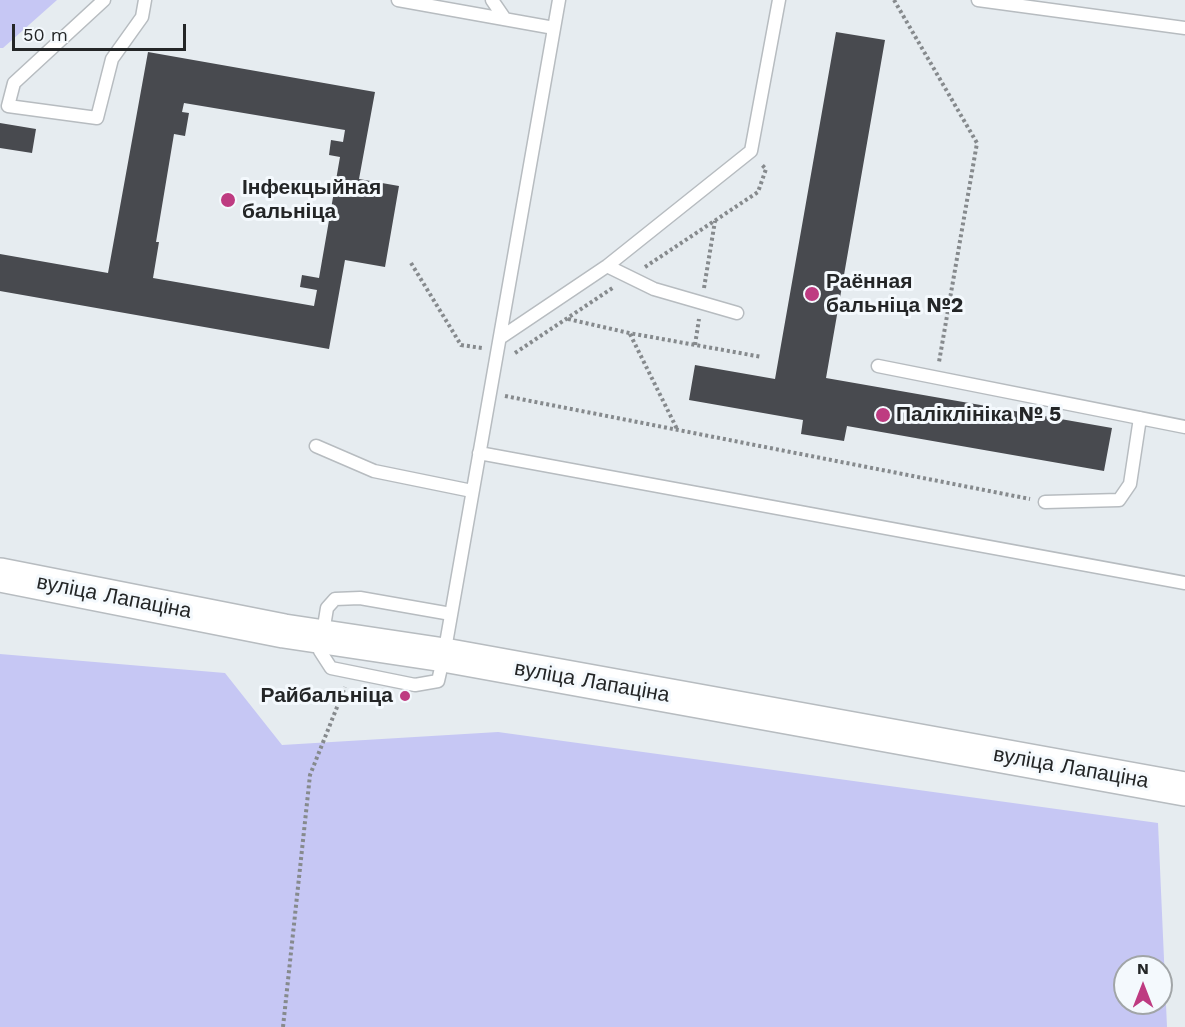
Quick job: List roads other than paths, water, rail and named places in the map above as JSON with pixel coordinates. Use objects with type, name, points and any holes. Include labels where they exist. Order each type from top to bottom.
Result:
[{"type":"main road","name":"вуліца Лапаціна","points":[[0,575],[272,628],[444,655],[1185,789]]},
{"type":"lane","points":[[104,0],[14,83],[8,106],[97,118],[112,59],[142,17],[145,0]]},
{"type":"lane","points":[[398,0],[554,28]]},
{"type":"lane","points":[[492,0],[505,19]]},
{"type":"lane","points":[[451,614],[360,598],[335,599],[327,608],[320,651],[331,668],[415,685],[438,681],[444,655],[559,0]]},
{"type":"lane","points":[[498,345],[607,267],[751,152],[779,0]]},
{"type":"lane","points":[[978,0],[1185,28]]},
{"type":"lane","points":[[607,267],[654,289],[737,313]]},
{"type":"lane","points":[[878,366],[1185,427]]},
{"type":"lane","points":[[1045,502],[1119,500],[1130,484],[1140,418]]},
{"type":"lane","points":[[316,446],[374,471],[472,491]]},
{"type":"lane","points":[[479,453],[1185,583]]},
{"type":"place","name":"Інфекцыйная бальніца","points":[[228,200]]},
{"type":"place","name":"Раённая бальніца №2","points":[[812,294]]},
{"type":"place","name":"Паліклініка № 5","points":[[883,415]]},
{"type":"place","name":"Райбальніца","points":[[405,696]]}]
